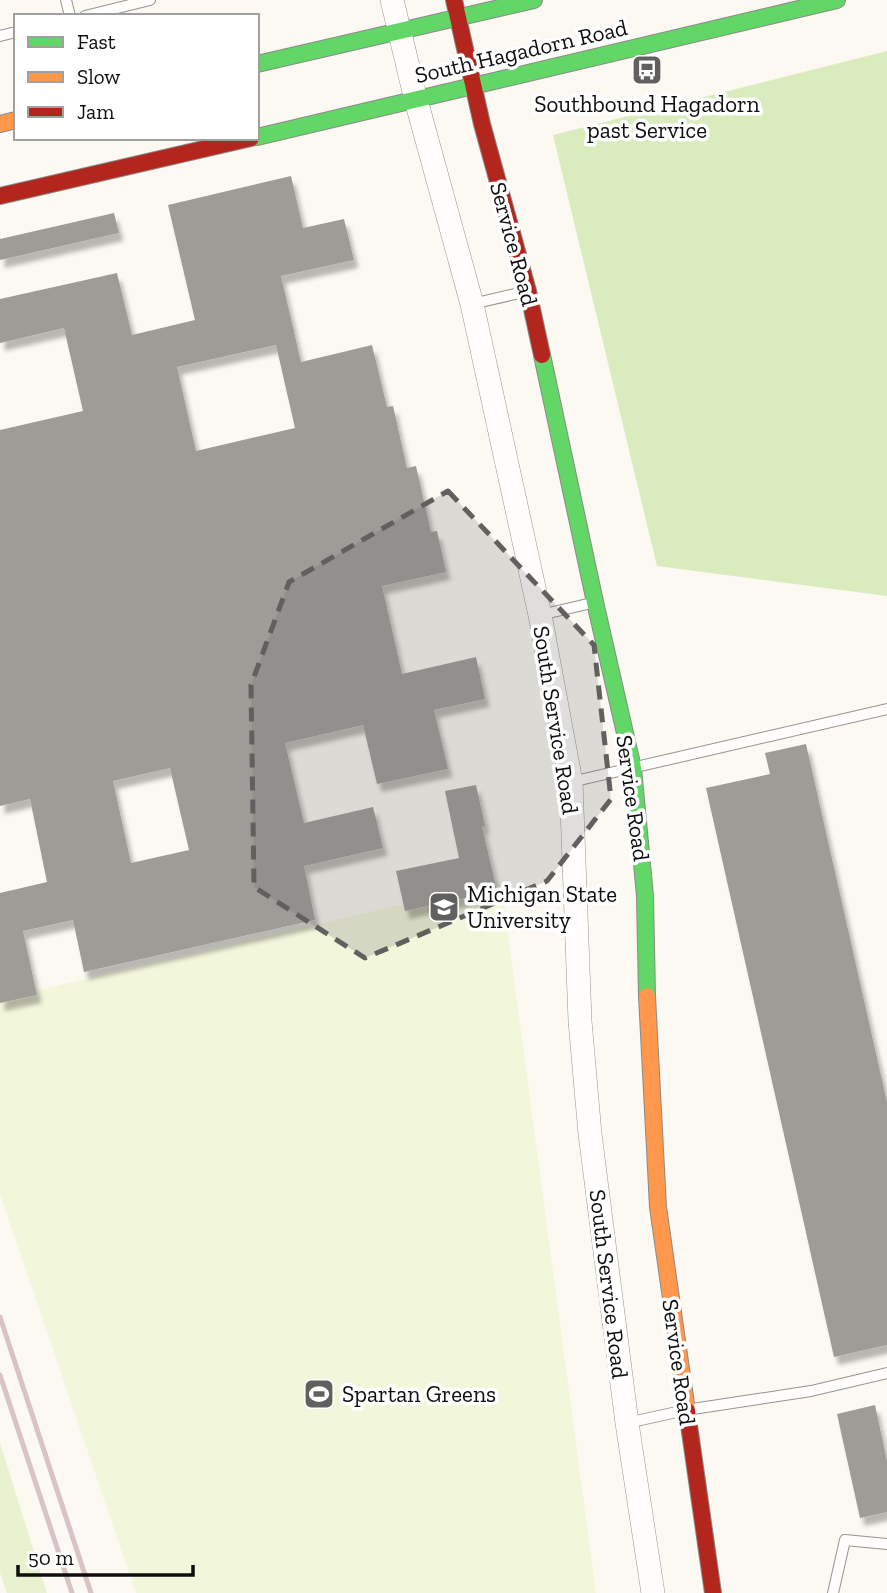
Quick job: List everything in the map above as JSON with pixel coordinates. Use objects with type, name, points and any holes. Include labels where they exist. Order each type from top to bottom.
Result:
[{"type":"street","name":"South Service Road","points":[[392,0],[416,100],[472,304],[540,615],[571,782],[580,1021],[590,1134],[627,1423]]},
{"type":"street","name":"Service Road","points":[[454,0],[482,124],[528,290],[633,768],[645,896],[648,1035],[658,1207],[713,1593]]},
{"type":"street","name":"South Hagadorn Road","points":[[259,64],[534,0]]},
{"type":"street","name":"South Hagadorn Road","points":[[259,137],[836,0]]},
{"type":"street","points":[[0,196],[242,140]]},
{"type":"street","points":[[627,1423],[653,1593]]},
{"type":"lane","points":[[91,14],[130,2],[150,0]]},
{"type":"lane","points":[[472,304],[528,290]]},
{"type":"lane","points":[[540,615],[595,602]]},
{"type":"lane","points":[[571,782],[887,709]]},
{"type":"lane","points":[[627,1423],[686,1410],[811,1391],[887,1373]]},
{"type":"lane","points":[[833,1593],[845,1540],[887,1545]]},
{"type":"highlighted area","points":[[448,491],[594,645],[611,799],[547,881],[365,958],[254,887],[251,685],[289,582]]},
{"type":"green space","points":[[887,51],[887,596],[657,566],[553,135]]},
{"type":"green space","name":"Spartan Greens","points":[[501,881],[596,1593],[136,1593],[0,1194],[0,999]]},
{"type":"green space","points":[[0,1443],[47,1593],[7,1593],[0,1573]]},
{"type":"building","points":[[291,176],[303,228],[344,219],[354,260],[281,276],[301,362],[372,345],[387,407],[393,406],[407,468],[416,466],[431,532],[437,531],[446,572],[382,586],[402,674],[476,657],[485,699],[434,710],[448,769],[377,784],[363,725],[285,743],[304,823],[373,807],[383,848],[304,866],[315,920],[84,972],[73,920],[23,931],[37,995],[0,1003],[0,893],[47,882],[30,799],[0,806],[0,430],[83,411],[64,328],[0,343],[0,299],[117,273],[132,335],[195,320],[168,205]],"holes":[[[276,345],[295,428],[196,451],[177,367]],[[170,768],[189,850],[131,863],[113,781]]]},
{"type":"building","points":[[114,213],[119,233],[0,260],[0,239]]},
{"type":"building","points":[[806,744],[887,1102],[887,1345],[834,1357],[706,788],[770,774],[765,753]]},
{"type":"building","points":[[476,785],[485,826],[482,827],[497,891],[405,911],[396,871],[459,858],[445,791]]},
{"type":"building","points":[[875,1405],[887,1461],[887,1512],[860,1518],[837,1414]]},
{"type":"railway","points":[[0,1317],[91,1593]]},
{"type":"railway","points":[[0,1375],[72,1593]]},
{"type":"traffic: fast","points":[[259,64],[534,0]]},
{"type":"traffic: fast","points":[[259,137],[837,0]]},
{"type":"traffic: fast","points":[[542,355],[633,768],[645,896],[647,996]]},
{"type":"traffic: slow","points":[[0,124],[14,120]]},
{"type":"traffic: slow","points":[[647,996],[658,1207],[687,1411]]},
{"type":"traffic: jam","points":[[454,0],[482,124],[528,291],[542,355]]},
{"type":"traffic: jam","points":[[0,196],[242,140]]},
{"type":"traffic: jam","points":[[687,1411],[713,1593]]},
{"type":"place","name":"Southbound Hagadorn past Service","points":[[647,70]]},
{"type":"place","name":"Michigan State University","points":[[444,907]]},
{"type":"place","name":"Spartan Greens","points":[[319,1394]]}]
